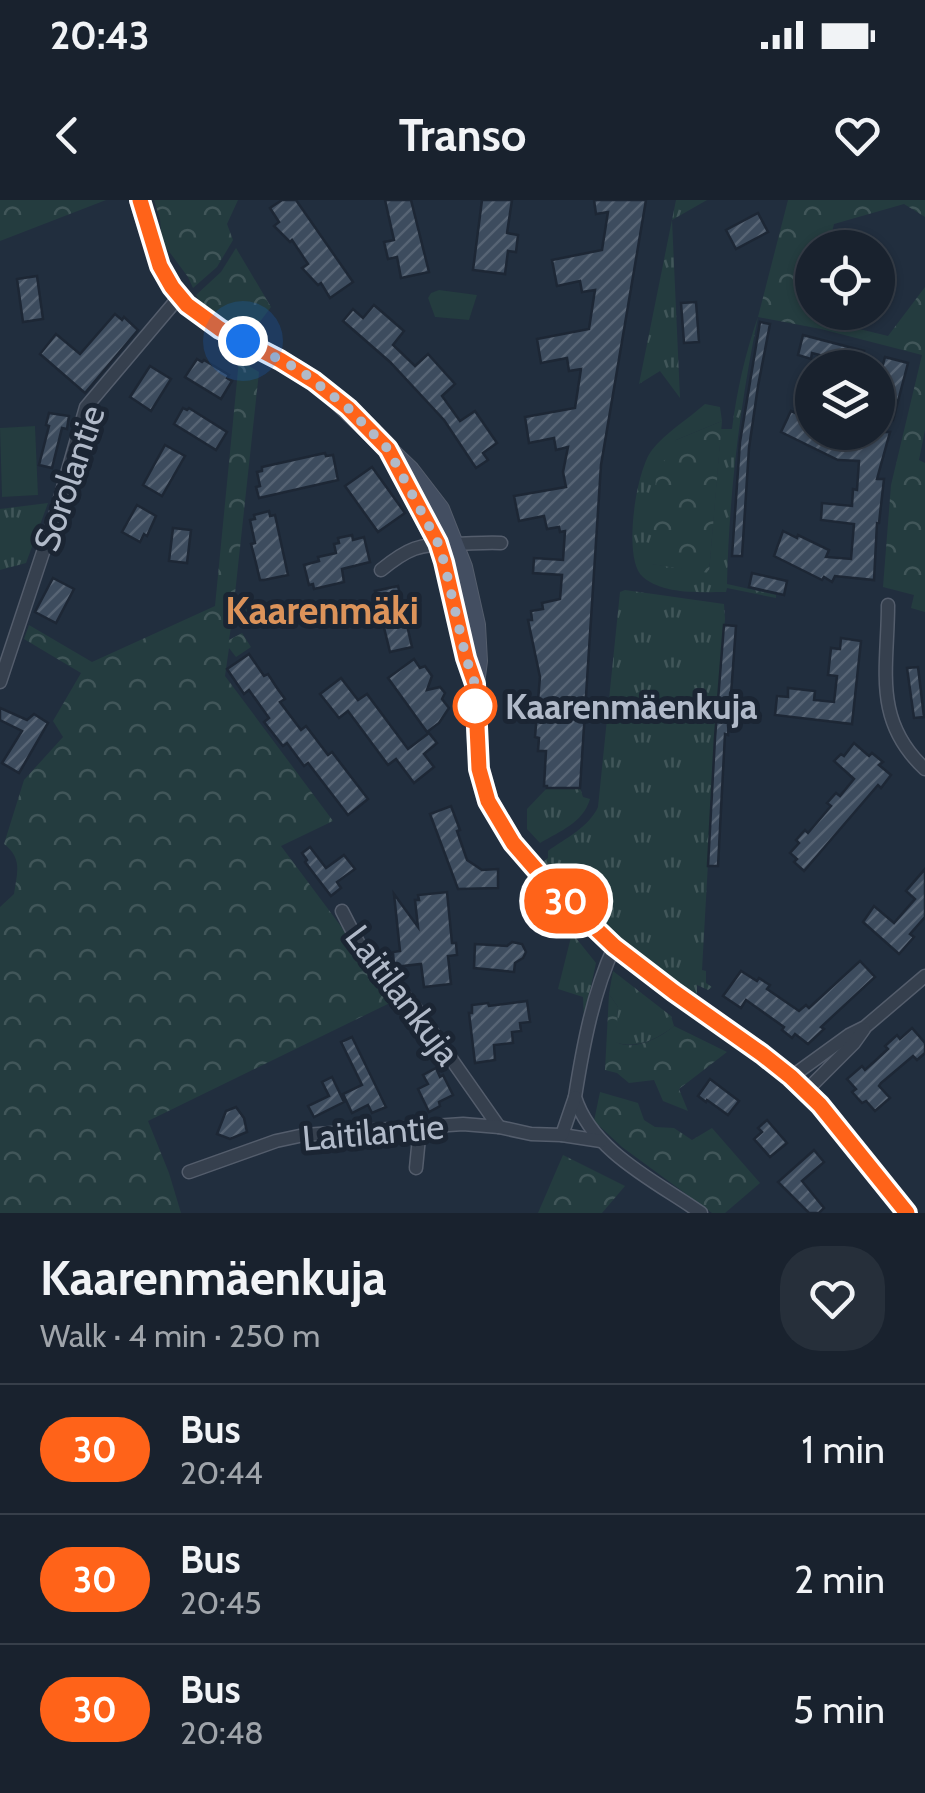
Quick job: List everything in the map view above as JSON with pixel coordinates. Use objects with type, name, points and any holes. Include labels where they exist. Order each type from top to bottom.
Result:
[{"type":"main road","points":[[140,200],[160,266],[180,297],[220,329],[280,360],[348,408],[388,449],[464,567],[476,625],[479,769],[496,816],[528,860],[614,946],[791,1077],[820,1105],[907,1213]]},
{"type":"street","name":"Sorolantie","points":[[0,682],[86,407],[180,297]]},
{"type":"street","points":[[381,570],[411,549],[501,543]]},
{"type":"street","points":[[888,605],[884,676],[888,704],[900,736],[925,769]]},
{"type":"street","name":"Laitilankuja","points":[[342,911],[363,952],[414,1006],[500,1127]]},
{"type":"street","points":[[562,1135],[576,1096],[588,1029],[614,946]]},
{"type":"street","points":[[791,1077],[865,1027],[925,976]]},
{"type":"street","points":[[806,1092],[865,1027]]},
{"type":"street","points":[[576,1096],[601,1141],[701,1213]]},
{"type":"street","points":[[416,1168],[420,1126]]},
{"type":"street","name":"Laitilantie","points":[[189,1172],[304,1135],[420,1126],[500,1127],[601,1141]]},
{"type":"green space","points":[[0,200],[106,200],[0,241]]},
{"type":"green space","points":[[154,200],[238,200],[227,224],[233,240],[217,267],[193,288],[162,242]]},
{"type":"green space","points":[[676,200],[707,200],[672,220],[680,398],[660,371],[639,384]]},
{"type":"green space","points":[[788,200],[925,200],[925,217],[904,204],[834,224],[832,230],[795,230],[795,324],[758,317]]},
{"type":"green space","points":[[236,248],[271,307],[249,336],[212,314],[196,295],[221,272]]},
{"type":"green space","points":[[925,287],[925,430],[919,460],[925,463],[925,612],[911,608],[914,595],[883,587],[891,485],[922,355],[825,330],[864,330],[888,336]]},
{"type":"green space","points":[[439,290],[477,295],[469,320],[435,317],[428,298]]},
{"type":"green space","points":[[758,317],[736,450],[727,584],[776,598],[727,588],[726,592],[705,592],[661,587],[643,577],[633,553],[634,515],[646,461],[663,438],[705,404],[720,407],[722,421],[676,440],[652,564],[709,572],[721,429],[732,429],[742,372]]},
{"type":"green space","points":[[239,360],[259,372],[234,603],[316,600],[318,609],[233,614],[229,640],[242,633],[251,647],[236,657],[229,648],[225,676],[333,821],[281,846],[396,1000],[148,1121],[181,1213],[0,1213],[0,907],[14,894],[17,866],[14,855],[4,844],[24,780],[63,737],[53,721],[81,673],[24,639],[29,625],[92,662],[215,606]]},
{"type":"green space","points":[[722,421],[709,573],[651,564],[656,476],[676,440]]},
{"type":"green space","points":[[35,426],[38,495],[2,497],[0,428]]},
{"type":"green space","points":[[48,503],[26,563],[0,570],[0,509]]},
{"type":"green space","points":[[620,592],[724,604],[702,970],[706,971],[706,983],[712,987],[708,990],[697,985],[697,995],[679,988],[614,937],[540,864],[548,858],[548,851],[583,826],[598,807]]},
{"type":"green space","points":[[547,788],[580,788],[583,797],[590,799],[576,820],[540,843],[527,829],[527,809]]},
{"type":"green space","points":[[572,933],[596,963],[584,1019],[583,997],[558,989]]},
{"type":"green space","points":[[613,971],[671,1016],[674,1026],[646,1042],[615,1042],[618,1007],[609,994]]},
{"type":"green space","points":[[609,994],[618,1007],[616,1042],[646,1042],[674,1026],[727,1052],[679,1089],[688,1111],[663,1101],[654,1080],[629,1083],[617,1073],[605,1070]]},
{"type":"green space","points":[[600,1092],[638,1103],[644,1120],[655,1127],[674,1128],[692,1140],[712,1128],[760,1183],[725,1213],[712,1213],[622,1147],[594,1121]]},
{"type":"green space","points":[[563,1155],[625,1186],[602,1213],[538,1213]]},
{"type":"building","points":[[282,200],[296,200],[353,282],[330,298],[321,283],[318,285],[302,268],[308,264],[292,240],[274,226],[279,222],[270,208]]},
{"type":"building","points":[[385,200],[411,200],[429,272],[401,278],[397,257],[388,259],[384,242],[394,240]]},
{"type":"building","points":[[482,200],[512,200],[507,233],[518,235],[516,252],[508,251],[505,274],[473,270]]},
{"type":"building","points":[[594,200],[646,200],[601,465],[580,788],[547,788],[546,751],[538,751],[539,738],[535,737],[540,677],[528,620],[532,620],[531,611],[543,609],[542,603],[560,599],[562,575],[533,573],[534,558],[563,560],[565,531],[560,532],[559,527],[547,529],[544,516],[519,521],[514,496],[566,487],[563,472],[568,447],[556,450],[554,438],[529,443],[525,417],[575,408],[581,369],[569,371],[567,358],[541,363],[537,339],[589,329],[595,290],[582,292],[580,281],[557,286],[552,260],[602,250],[608,212],[596,214]]},
{"type":"building","points":[[758,213],[768,232],[736,249],[726,230]]},
{"type":"building","points":[[37,276],[43,319],[23,322],[17,279]]},
{"type":"building","points":[[696,302],[699,342],[684,343],[681,303]]},
{"type":"building","points":[[374,305],[404,331],[393,345],[415,366],[428,354],[455,384],[442,396],[460,421],[475,411],[497,443],[483,453],[488,460],[476,468],[444,420],[390,362],[343,321],[353,309],[363,318]]},
{"type":"building","points":[[115,314],[138,330],[85,393],[40,354],[56,334],[80,354]]},
{"type":"building","points":[[760,322],[770,324],[749,448],[742,556],[732,556],[740,442]]},
{"type":"building","points":[[803,335],[860,350],[799,350]]},
{"type":"building","points":[[197,359],[229,375],[227,378],[232,381],[221,399],[185,377]]},
{"type":"building","points":[[895,360],[908,363],[895,412]]},
{"type":"building","points":[[150,366],[171,379],[151,411],[130,397]]},
{"type":"building","points":[[183,408],[227,432],[216,450],[174,424]]},
{"type":"building","points":[[791,411],[795,413],[795,439],[781,432]]},
{"type":"building","points":[[49,413],[69,416],[52,468],[39,465]]},
{"type":"building","points":[[165,445],[185,456],[162,496],[143,485]]},
{"type":"building","points":[[818,450],[885,450],[877,479],[884,479],[874,580],[835,576],[832,582],[824,577],[822,580],[774,556],[783,531],[829,550],[826,557],[851,559],[854,524],[821,520],[822,503],[852,506],[853,489],[857,490],[859,461],[838,460]]},
{"type":"building","points":[[325,453],[333,455],[338,480],[259,498],[257,472],[262,467]]},
{"type":"building","points":[[372,467],[405,513],[378,532],[345,486]]},
{"type":"building","points":[[137,505],[156,516],[140,542],[122,532]]},
{"type":"building","points":[[269,511],[270,516],[275,515],[288,575],[260,580],[250,520]]},
{"type":"building","points":[[173,528],[191,530],[187,563],[169,561]]},
{"type":"building","points":[[352,535],[353,540],[364,537],[370,562],[342,569],[344,582],[314,589],[313,584],[309,585],[304,565],[336,553],[334,544],[339,543],[338,538]]},
{"type":"building","points":[[752,573],[787,581],[784,595],[749,587]]},
{"type":"building","points":[[53,578],[74,589],[56,623],[35,612]]},
{"type":"building","points":[[398,586],[412,647],[390,652],[375,591]]},
{"type":"building","points":[[724,625],[736,626],[718,866],[708,866],[715,738]]},
{"type":"building","points":[[841,638],[861,641],[852,724],[775,715],[777,696],[788,697],[788,688],[815,691],[814,700],[834,702],[837,676],[828,675],[831,648],[840,649]]},
{"type":"building","points":[[249,654],[264,676],[268,674],[285,699],[280,702],[301,730],[306,726],[328,755],[332,752],[368,799],[348,815],[308,763],[304,766],[287,743],[283,746],[264,722],[269,718],[249,690],[244,694],[227,669]]},
{"type":"building","points":[[414,659],[432,676],[427,690],[440,687],[449,708],[427,732],[388,678]]},
{"type":"building","points":[[918,667],[924,717],[914,718],[907,668]]},
{"type":"building","points":[[341,678],[358,700],[367,694],[408,749],[429,733],[437,743],[424,754],[434,767],[414,783],[396,759],[388,765],[348,711],[339,718],[320,694]]},
{"type":"building","points":[[0,708],[27,720],[34,714],[48,723],[19,773],[2,763],[22,731],[0,720]]},
{"type":"building","points":[[854,743],[883,762],[879,765],[891,775],[804,871],[790,853],[799,843],[796,840],[805,830],[808,833],[831,806],[827,803],[836,793],[840,796],[854,779],[834,761]]},
{"type":"building","points":[[451,806],[467,860],[482,870],[498,869],[498,888],[458,889],[430,814]]},
{"type":"building","points":[[310,847],[326,868],[344,855],[355,869],[337,882],[341,888],[331,896],[305,862],[302,853]]},
{"type":"building","points":[[925,869],[925,917],[899,954],[863,922],[874,906],[894,923],[915,899],[906,891]]},
{"type":"building","points":[[447,892],[452,943],[456,943],[457,955],[448,956],[451,984],[424,987],[421,964],[394,967],[393,952],[400,951],[394,894],[418,927],[418,895]]},
{"type":"building","points":[[512,942],[522,944],[526,952],[515,963],[514,972],[474,968],[475,944],[507,946]]},
{"type":"building","points":[[860,961],[875,977],[808,1044],[795,1034],[792,1038],[782,1030],[784,1027],[746,1000],[741,1008],[723,996],[741,971],[770,985],[767,989],[799,1011],[806,1005],[809,1008]]},
{"type":"building","points":[[527,1001],[530,1022],[520,1023],[521,1031],[512,1032],[513,1043],[494,1045],[495,1060],[475,1063],[469,1013],[472,1005]]},
{"type":"building","points":[[912,1028],[925,1043],[925,1053],[917,1060],[913,1056],[881,1083],[879,1086],[890,1098],[875,1111],[852,1092],[856,1089],[847,1079],[862,1066],[865,1070],[897,1035],[900,1039]]},
{"type":"building","points":[[352,1037],[386,1107],[372,1113],[368,1105],[352,1113],[343,1094],[362,1085],[341,1042]]},
{"type":"building","points":[[436,1068],[453,1095],[429,1112],[418,1089],[428,1084],[423,1075]]},
{"type":"building","points":[[332,1077],[344,1102],[314,1117],[308,1106],[329,1096],[322,1082]]},
{"type":"building","points":[[710,1079],[739,1101],[728,1115],[698,1096]]},
{"type":"building","points":[[236,1107],[247,1132],[230,1139],[217,1134],[226,1111]]},
{"type":"building","points":[[767,1120],[787,1143],[770,1157],[754,1139]]},
{"type":"building","points":[[814,1150],[824,1162],[802,1181],[824,1208],[819,1213],[809,1213],[778,1182]]},
{"type":"bus line","name":"30","points":[[140,200],[160,266],[187,305],[220,329],[300,370],[348,408],[388,449],[438,543],[475,684],[479,769],[488,801],[513,843],[546,881],[614,946],[791,1077],[820,1105],[907,1213]]},
{"type":"place","name":"Kaarenmäenkuja","points":[[475,706]]},
{"type":"district","name":"Kaarenmäki","points":[[322,610]]},
{"type":"route","points":[[243,341],[300,370],[348,408],[388,449],[438,543],[475,684],[475,706]]}]
